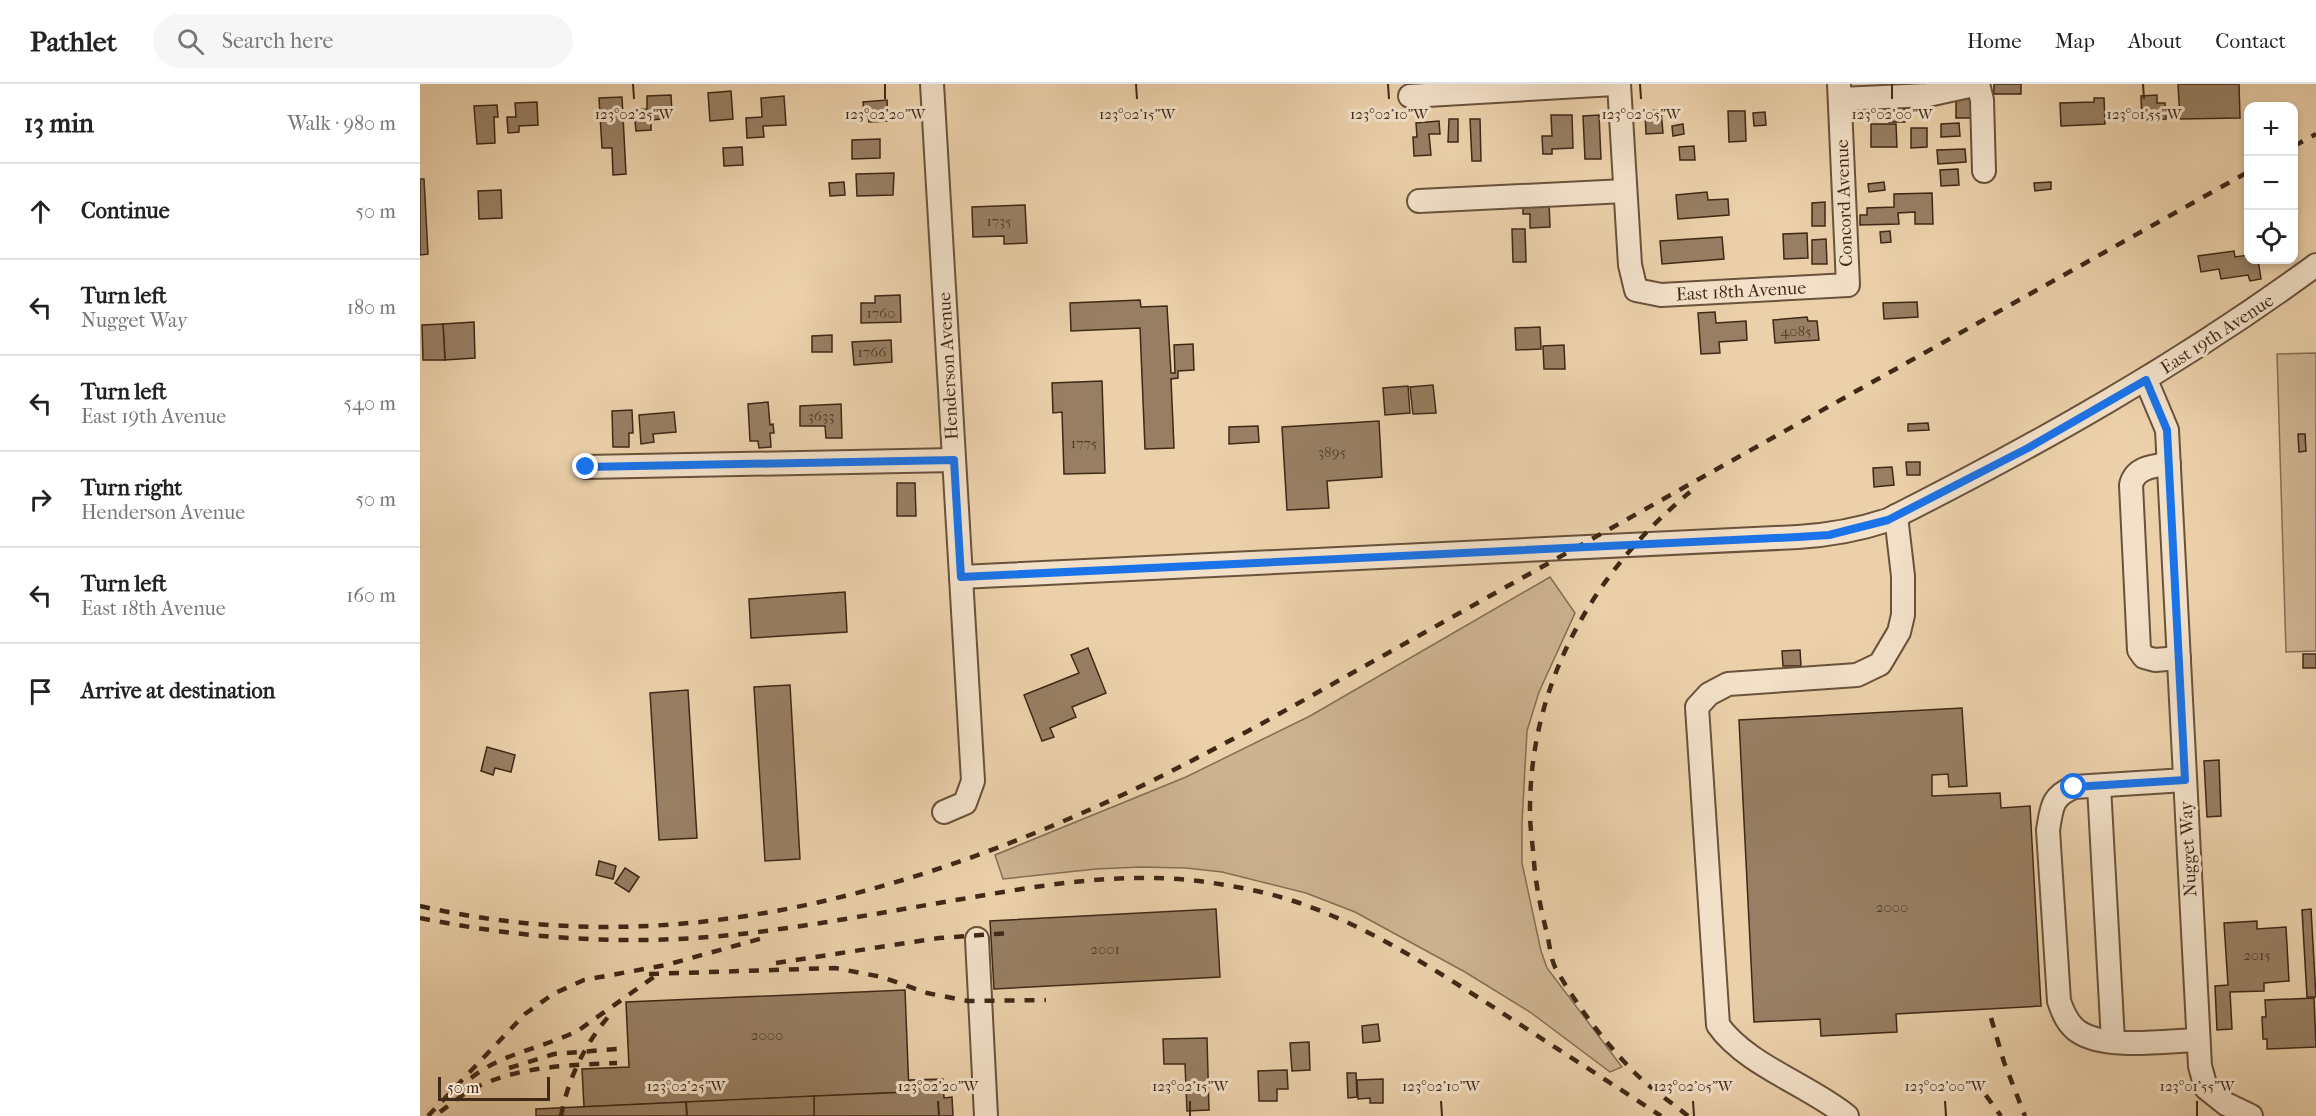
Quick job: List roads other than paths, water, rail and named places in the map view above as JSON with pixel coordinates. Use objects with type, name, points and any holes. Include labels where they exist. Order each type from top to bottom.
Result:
[{"type":"street","name":"Henderson Avenue","points":[[932,84],[973,780],[965,803],[944,812]]},
{"type":"street","points":[[1410,96],[1614,84]]},
{"type":"street","points":[[1419,201],[1625,191],[1619,84]]},
{"type":"street","points":[[1840,92],[1928,95],[1969,86],[1978,88],[1982,100],[1984,171]]},
{"type":"street","name":"Concord Avenue","points":[[1840,92],[1848,285]]},
{"type":"street","name":"East 18th Avenue","points":[[1625,191],[1630,265],[1636,290],[1662,295],[1848,285]]},
{"type":"street","name":"East 19th Avenue","points":[[961,577],[1798,537],[1829,535],[1856,529],[1896,516],[2028,448],[2146,380],[2250,313],[2316,266]]},
{"type":"street","name":"Nugget Way","points":[[2146,380],[2167,430],[2199,1066],[2206,1088],[2226,1104],[2251,1116]]},
{"type":"street","points":[[586,467],[954,460]]},
{"type":"street","points":[[2169,464],[2138,471],[2133,478],[2139,650],[2144,657],[2155,660],[2179,658]]},
{"type":"street","points":[[1847,1116],[1727,1037],[1718,1025],[1697,707],[1709,694],[1728,684],[1857,675],[1880,664],[1899,632],[1903,615],[1903,576],[1896,516]]},
{"type":"street","points":[[2185,780],[2074,787],[2062,793],[2052,805],[2048,830],[2059,1001],[2065,1018],[2078,1031],[2097,1040],[2198,1040]]},
{"type":"street","points":[[2099,786],[2113,1041]]},
{"type":"street","points":[[977,939],[986,1116]]},
{"type":"railway","points":[[2298,144],[2316,134]]},
{"type":"railway","points":[[420,906],[511,922],[601,927],[690,923],[778,911],[865,891],[951,865],[1036,833],[1138,788],[1261,724],[2244,174]]},
{"type":"railway","points":[[1688,1116],[1641,1079],[1602,1037],[1556,969],[1538,891],[1530,813],[1533,765],[1541,720],[1555,676],[1573,634],[1596,595],[1624,558],[1655,523],[1690,492]]},
{"type":"railway","points":[[420,918],[552,937],[684,939],[848,919],[1062,883],[1164,878],[1220,884],[1293,901],[1356,926],[1473,994],[1661,1116]]},
{"type":"railway","points":[[776,963],[939,938],[1010,933]]},
{"type":"railway","points":[[428,1116],[525,1014],[553,994],[584,980],[666,965],[763,938]]},
{"type":"railway","points":[[649,974],[835,968],[882,977],[927,993],[968,1001],[1046,1000]]},
{"type":"railway","points":[[471,1078],[496,1062],[579,1030],[658,974]]},
{"type":"railway","points":[[561,1116],[578,1064],[608,1017]]},
{"type":"railway","points":[[1991,1018],[2004,1062],[2025,1116]]},
{"type":"railway","points":[[509,1068],[554,1054],[617,1049]]},
{"type":"railway","points":[[440,1112],[474,1088],[512,1074],[547,1068],[617,1063]]},
{"type":"railway","points":[[1974,1079],[2001,1116]]}]
